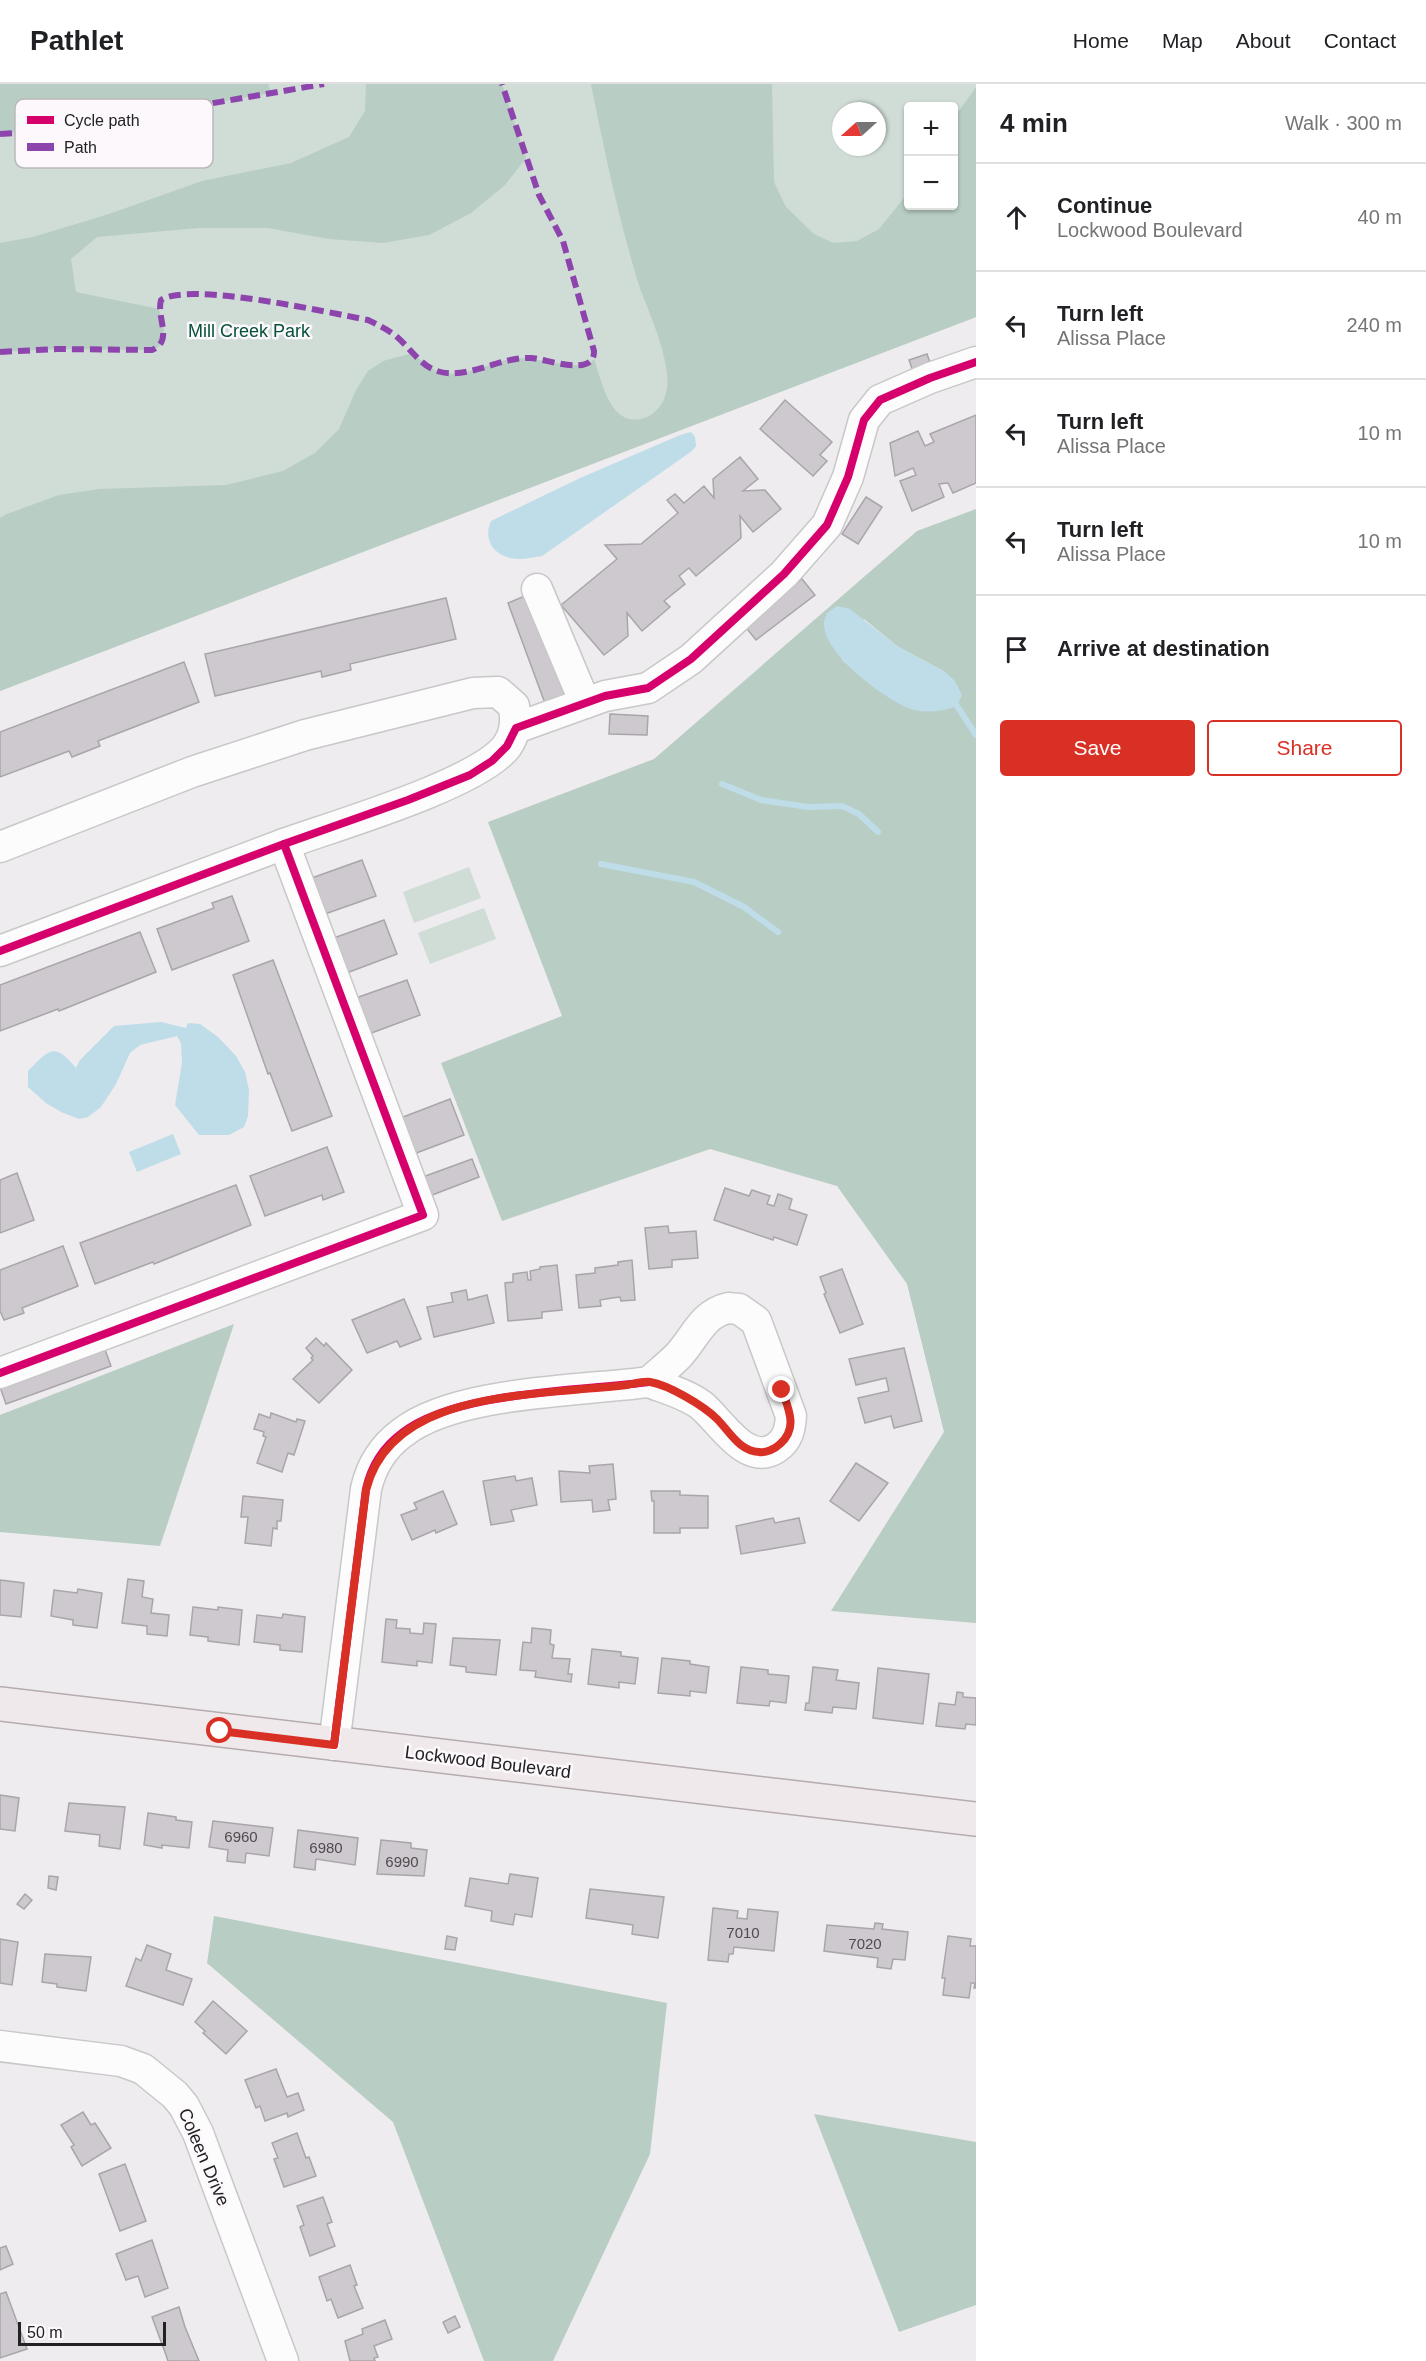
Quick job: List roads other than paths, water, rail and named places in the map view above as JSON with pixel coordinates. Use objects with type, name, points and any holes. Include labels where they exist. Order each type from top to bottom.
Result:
[{"type":"main road","name":"Lockwood Boulevard","points":[[0,1704],[976,1820]]},
{"type":"street","points":[[516,728],[605,696],[648,688],[691,659],[784,574],[826,525],[848,477],[864,420],[880,400],[930,378],[976,362]]},
{"type":"street","points":[[537,589],[585,703]]},
{"type":"street","points":[[0,847],[192,772],[305,735],[473,693],[498,692],[514,706],[516,728],[507,746],[470,775],[0,951]]},
{"type":"street","points":[[0,1373],[423,1215],[284,844]]},
{"type":"street","points":[[334,1745],[366,1490],[374,1465],[388,1446],[402,1432],[423,1419],[477,1403],[520,1395],[650,1382],[700,1405],[717,1419],[734,1440],[746,1448],[759,1452],[776,1448],[786,1439],[790,1429],[791,1416],[756,1321],[739,1309],[716,1310],[705,1319],[678,1356],[650,1382]]},
{"type":"street","name":"Coleen Drive","points":[[0,2046],[121,2061],[143,2069],[175,2095],[184,2106],[198,2133],[282,2361]]},
{"type":"water","points":[[691,432],[695,437],[696,446],[692,451],[542,556],[510,558],[503,556],[493,548],[488,536],[491,521],[578,479]]},
{"type":"water","points":[[837,606],[850,609],[897,646],[945,672],[955,681],[962,695],[957,706],[933,712],[920,711],[908,708],[870,685],[845,662],[827,638],[825,619],[827,613]]},
{"type":"water","points":[[161,1022],[186,1028],[188,1023],[200,1024],[218,1037],[236,1056],[245,1072],[249,1090],[248,1116],[244,1127],[229,1135],[199,1135],[175,1105],[182,1063],[181,1043],[177,1036],[140,1045],[130,1053],[116,1084],[101,1107],[88,1117],[79,1119],[61,1112],[46,1103],[28,1087],[28,1071],[47,1054],[57,1052],[62,1054],[76,1068],[80,1060],[114,1026]]},
{"type":"water","points":[[173,1134],[181,1154],[137,1172],[129,1152]]},
{"type":"waterway","points":[[957,706],[976,735]]},
{"type":"waterway","points":[[722,784],[761,800],[808,807],[842,806],[859,814],[878,832]]},
{"type":"waterway","points":[[601,864],[694,882],[744,907],[778,932]]},
{"type":"park label","name":"Mill Creek Park","points":[[249,331]]}]
